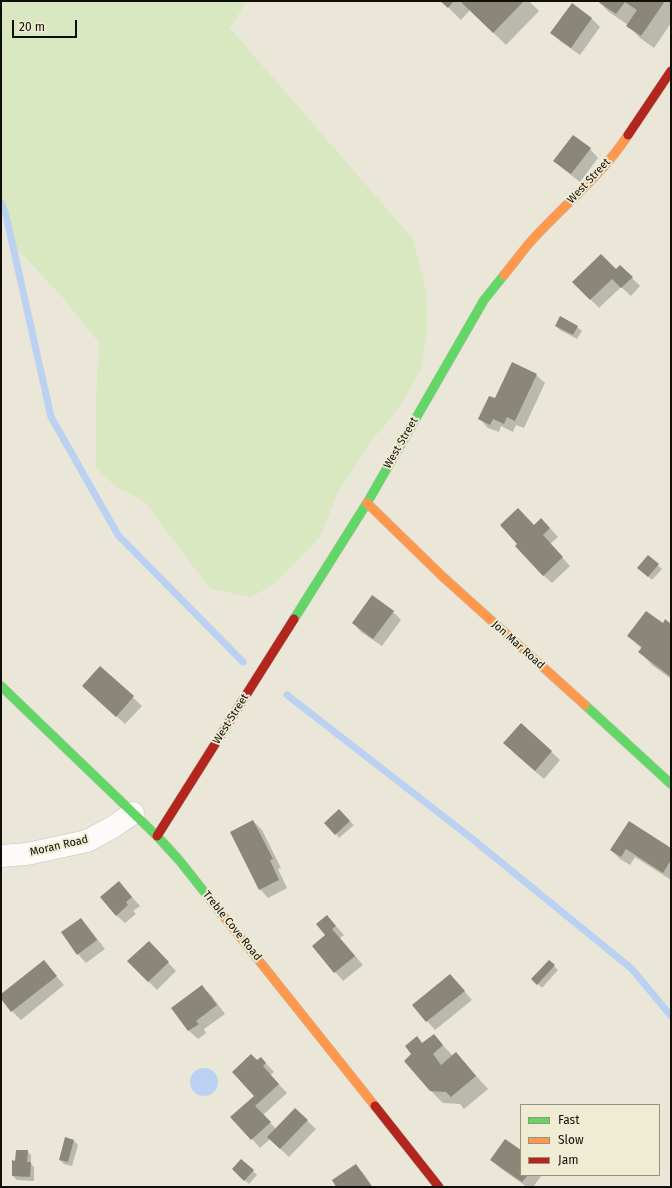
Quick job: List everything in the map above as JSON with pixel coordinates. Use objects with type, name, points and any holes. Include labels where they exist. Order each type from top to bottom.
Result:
[{"type":"street","name":"West Street","points":[[157,836],[367,503],[484,300],[534,239],[617,152],[671,71]]},
{"type":"street","name":"Jon Mar Road","points":[[367,503],[448,581],[671,784]]},
{"type":"street","name":"Treble Cove Road","points":[[1,686],[157,836],[199,885],[440,1187]]},
{"type":"street","name":"Moran Road","points":[[1,856],[27,854],[87,841],[113,827],[133,813]]},
{"type":"green space","points":[[1,1],[247,1],[230,28],[413,239],[427,294],[427,332],[421,369],[399,408],[372,440],[338,492],[320,537],[274,584],[251,597],[210,589],[144,501],[117,487],[96,469],[96,401],[99,343],[63,298],[7,238],[1,204]]},
{"type":"water","points":[[204,1068],[214,1072],[218,1082],[214,1092],[204,1096],[194,1092],[190,1082],[194,1072]]},
{"type":"building","points":[[440,1],[454,1],[448,8]]},
{"type":"building","points":[[460,1],[524,1],[493,33]]},
{"type":"building","points":[[597,1],[665,1],[641,36],[626,26],[637,10],[625,2],[616,14]]},
{"type":"building","points":[[572,3],[592,18],[571,48],[550,33]]},
{"type":"building","points":[[573,135],[591,148],[571,174],[553,161]]},
{"type":"building","points":[[601,254],[616,269],[620,265],[633,277],[621,288],[612,279],[590,300],[572,282]]},
{"type":"building","points":[[560,316],[578,326],[573,335],[555,326]]},
{"type":"building","points":[[512,362],[537,374],[515,421],[507,417],[504,424],[493,419],[490,425],[478,419],[489,396],[495,398]]},
{"type":"building","points":[[518,508],[534,525],[541,518],[550,528],[543,535],[563,557],[543,576],[515,546],[517,544],[500,525]]},
{"type":"building","points":[[648,555],[659,564],[648,577],[637,568]]},
{"type":"building","points":[[372,595],[394,611],[373,639],[352,623]]},
{"type":"building","points":[[646,611],[663,623],[665,619],[671,624],[671,677],[638,652],[642,647],[627,636]]},
{"type":"building","points":[[100,666],[134,696],[116,717],[82,686]]},
{"type":"building","points":[[521,723],[552,751],[535,771],[503,743]]},
{"type":"building","points":[[339,809],[350,821],[335,835],[324,823]]},
{"type":"building","points":[[253,820],[273,859],[270,860],[279,880],[259,890],[230,832]]},
{"type":"building","points":[[629,821],[671,848],[671,860],[663,873],[626,849],[621,857],[610,850]]},
{"type":"building","points":[[119,881],[132,897],[126,902],[128,905],[116,916],[100,897]]},
{"type":"building","points":[[327,915],[336,926],[332,929],[355,956],[334,973],[312,946],[325,935],[316,924]]},
{"type":"building","points":[[81,918],[97,940],[77,955],[61,932]]},
{"type":"building","points":[[149,941],[169,962],[148,982],[127,961]]},
{"type":"building","points":[[44,960],[57,976],[11,1012],[1,999],[1,994]]},
{"type":"building","points":[[549,960],[555,965],[537,985],[531,979]]},
{"type":"building","points":[[450,974],[465,991],[426,1022],[412,1005]]},
{"type":"building","points":[[202,985],[217,1005],[196,1021],[199,1024],[188,1031],[171,1008]]},
{"type":"building","points":[[434,1034],[443,1045],[433,1054],[441,1065],[456,1052],[476,1076],[451,1097],[446,1092],[430,1091],[404,1061],[411,1054],[405,1046],[417,1036],[422,1043]]},
{"type":"building","points":[[251,1054],[257,1060],[261,1057],[266,1063],[263,1066],[279,1084],[255,1106],[271,1122],[251,1140],[230,1117],[254,1096],[232,1072]]},
{"type":"building","points":[[295,1108],[308,1120],[280,1149],[267,1137]]},
{"type":"building","points":[[65,1137],[74,1140],[68,1162],[59,1160]]},
{"type":"building","points":[[505,1139],[520,1149],[520,1176],[527,1176],[522,1182],[490,1160]]},
{"type":"building","points":[[16,1150],[28,1150],[27,1162],[31,1162],[30,1177],[12,1176],[12,1160],[15,1161]]},
{"type":"building","points":[[241,1159],[254,1170],[244,1181],[232,1169]]},
{"type":"building","points":[[356,1164],[372,1187],[336,1187],[332,1180]]},
{"type":"waterway","points":[[1,202],[6,215],[51,417],[118,535],[243,662]]},
{"type":"waterway","points":[[287,695],[470,837],[632,969],[671,1016]]},
{"type":"traffic: fast","points":[[294,619],[367,503],[484,300],[504,275]]},
{"type":"traffic: fast","points":[[1,686],[157,836],[179,860],[221,913]]},
{"type":"traffic: fast","points":[[585,705],[671,784]]},
{"type":"traffic: slow","points":[[504,275],[533,239],[607,163],[628,135]]},
{"type":"traffic: slow","points":[[367,503],[442,576],[585,705]]},
{"type":"traffic: slow","points":[[221,913],[375,1106]]},
{"type":"traffic: jam","points":[[628,135],[671,71]]},
{"type":"traffic: jam","points":[[157,836],[294,619]]},
{"type":"traffic: jam","points":[[375,1106],[439,1187]]}]
